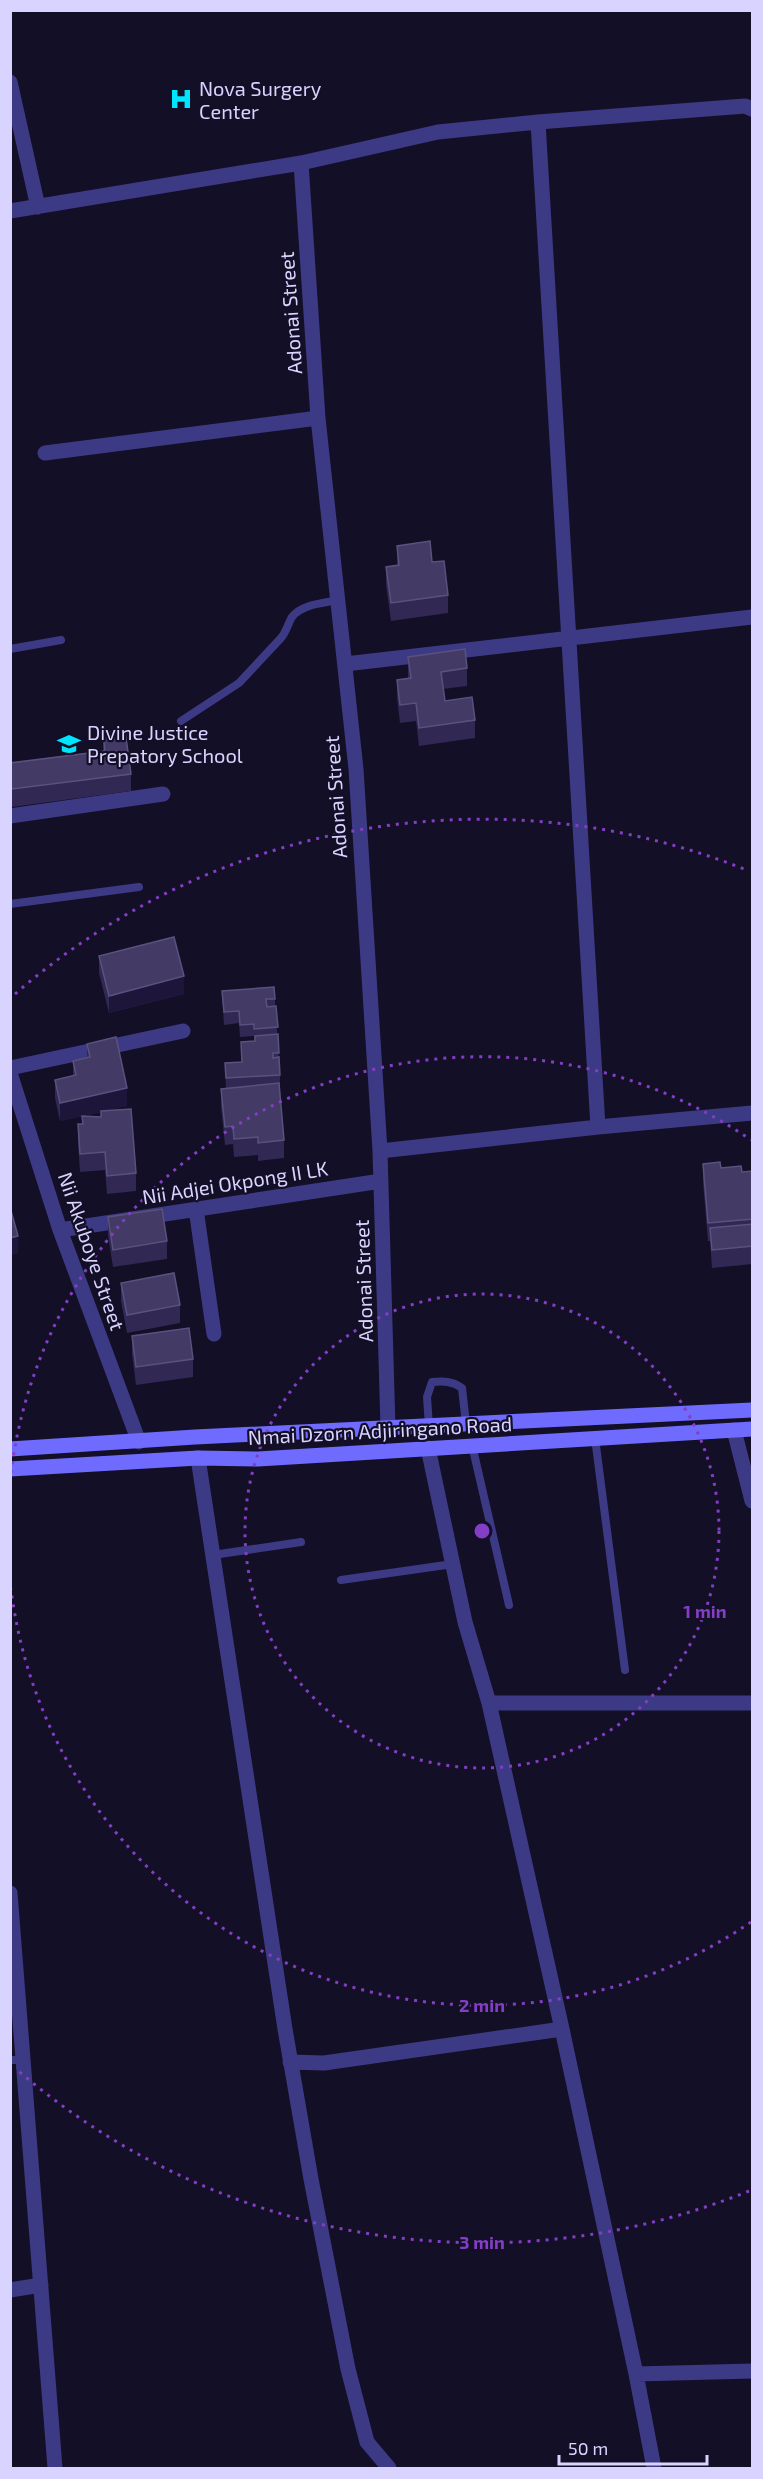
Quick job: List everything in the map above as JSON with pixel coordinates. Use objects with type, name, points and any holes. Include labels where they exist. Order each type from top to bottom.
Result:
[{"type":"main road","name":"Nmai Dzorn Adjiringano Road","points":[[10,1449],[257,1434],[753,1410]]},
{"type":"main road","name":"Nmai Dzorn Adjiringano Road","points":[[10,1469],[198,1458],[258,1459],[753,1429]]},
{"type":"main road","points":[[257,1434],[258,1459]]},
{"type":"street","points":[[10,82],[38,207]]},
{"type":"street","points":[[10,211],[301,163],[438,132],[745,106],[753,109]]},
{"type":"street","points":[[538,122],[598,1127]]},
{"type":"street","name":"Adonai Street","points":[[301,163],[318,418],[356,770],[380,1151],[388,1428]]},
{"type":"street","points":[[45,453],[318,418]]},
{"type":"street","points":[[345,664],[753,617]]},
{"type":"street","points":[[10,816],[163,795]]},
{"type":"street","points":[[10,1068],[183,1031]]},
{"type":"street","name":"Nii Akuboye Street","points":[[10,1073],[60,1230],[139,1442]]},
{"type":"street","points":[[380,1151],[753,1113]]},
{"type":"street","name":"Nii Adjei Okpong II LK","points":[[60,1230],[381,1181]]},
{"type":"street","points":[[196,1209],[214,1334]]},
{"type":"street","points":[[734,1430],[753,1501]]},
{"type":"street","points":[[428,1448],[465,1622],[489,1703],[562,2029],[636,2374],[654,2469]]},
{"type":"street","points":[[198,1458],[290,2062],[348,2369],[367,2442],[389,2469]]},
{"type":"street","points":[[489,1703],[753,1703]]},
{"type":"street","points":[[10,1893],[17,2060],[41,2285],[55,2469]]},
{"type":"street","points":[[290,2062],[336,2061],[562,2029]]},
{"type":"street","points":[[10,2290],[41,2285]]},
{"type":"street","points":[[636,2374],[753,2371]]},
{"type":"lane","points":[[182,722],[239,683],[281,638],[292,617],[299,611],[338,600]]},
{"type":"lane","points":[[10,649],[62,640]]},
{"type":"lane","points":[[10,904],[139,887]]},
{"type":"lane","points":[[429,1426],[428,1389],[432,1382],[445,1381],[456,1383],[462,1388],[466,1424]]},
{"type":"lane","points":[[595,1438],[625,1670]]},
{"type":"lane","points":[[472,1445],[509,1605]]},
{"type":"lane","points":[[213,1555],[301,1542]]},
{"type":"lane","points":[[341,1580],[453,1564]]},
{"type":"building","points":[[430,541],[432,562],[444,561],[448,595],[391,603],[386,567],[399,565],[397,546]]},
{"type":"building","points":[[465,649],[467,668],[441,672],[445,701],[472,697],[475,720],[419,728],[416,703],[400,705],[397,680],[411,678],[408,657]]},
{"type":"building","points":[[125,730],[131,774],[12,789],[10,763],[105,751],[103,733]]},
{"type":"building","points":[[174,937],[184,976],[109,996],[99,956]]},
{"type":"building","points":[[274,987],[275,999],[266,999],[267,1007],[276,1006],[278,1027],[254,1029],[254,1024],[240,1025],[239,1011],[224,1012],[222,991]]},
{"type":"building","points":[[278,1034],[279,1053],[273,1053],[273,1058],[279,1057],[280,1075],[226,1078],[225,1063],[242,1062],[241,1042],[255,1041],[255,1036]]},
{"type":"building","points":[[116,1037],[127,1088],[60,1103],[55,1080],[76,1075],[73,1061],[90,1057],[87,1044]]},
{"type":"building","points":[[279,1083],[284,1140],[258,1143],[258,1137],[234,1139],[233,1126],[225,1127],[221,1089]]},
{"type":"building","points":[[131,1109],[136,1173],[107,1176],[105,1152],[80,1154],[78,1124],[83,1124],[82,1116],[101,1117],[101,1111]]},
{"type":"building","points":[[720,1162],[721,1168],[741,1166],[742,1172],[753,1171],[753,1219],[708,1223],[703,1164]]},
{"type":"building","points":[[10,1207],[18,1236],[10,1238]]},
{"type":"building","points":[[162,1209],[167,1241],[113,1250],[108,1217]]},
{"type":"building","points":[[753,1224],[753,1246],[712,1250],[710,1228]]},
{"type":"building","points":[[174,1273],[180,1305],[127,1315],[121,1283]]},
{"type":"building","points":[[189,1328],[193,1359],[136,1367],[132,1336]]},
{"type":"place","name":"Nova Surgery Center","points":[[181,99]]},
{"type":"place","name":"Divine Justice Prepatory School","points":[[69,744]]}]
